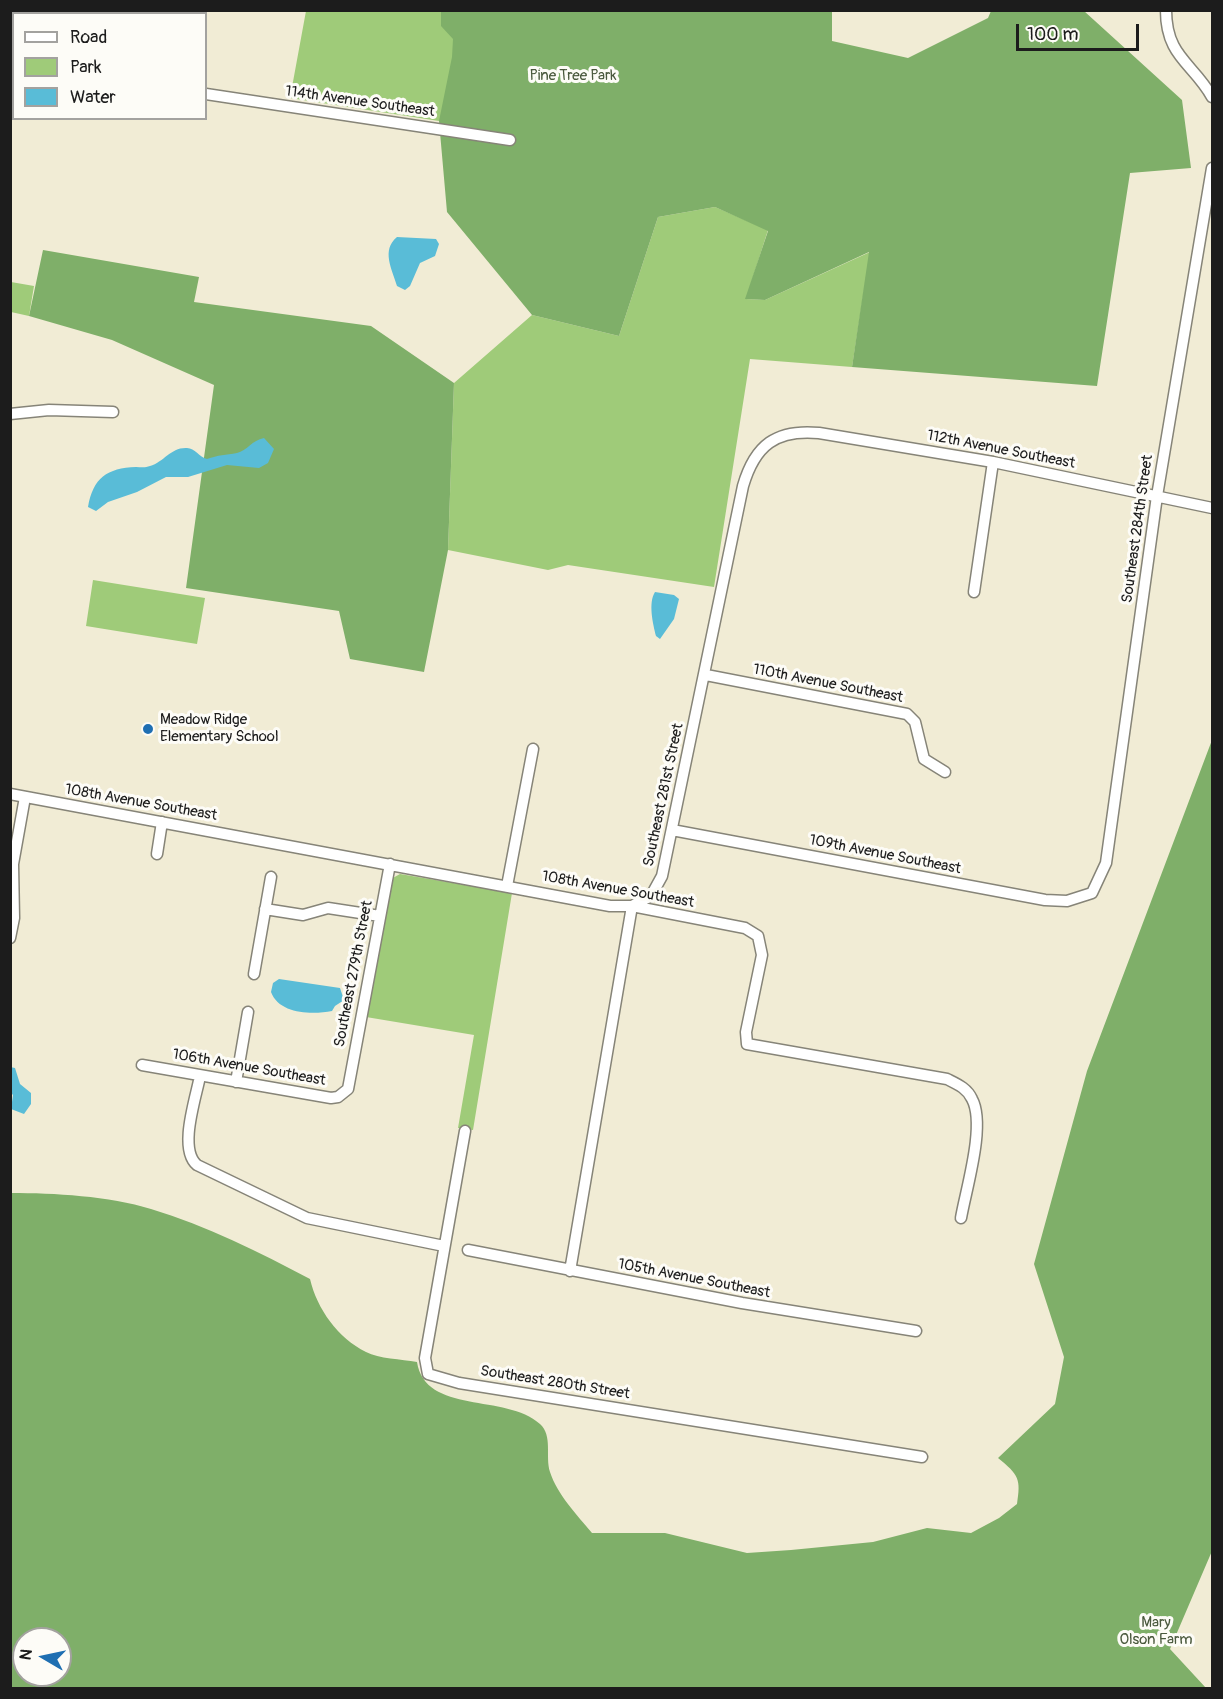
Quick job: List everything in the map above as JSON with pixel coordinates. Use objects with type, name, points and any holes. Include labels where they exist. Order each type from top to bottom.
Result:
[{"type":"street","points":[[1166,10],[1168,30],[1178,56],[1212,97]]},
{"type":"street","name":"114th Avenue Southeast","points":[[207,94],[510,140]]},
{"type":"street","name":"Southeast 284th Street","points":[[1092,893],[1101,880],[1106,863],[1157,496],[1212,168]]},
{"type":"street","points":[[10,414],[24,410],[113,412]]},
{"type":"street","name":"112th Avenue Southeast","points":[[782,436],[798,432],[819,433],[993,462],[1212,508]]},
{"type":"street","name":"Southeast 281st Street","points":[[632,906],[644,902],[657,888],[706,675],[748,470],[763,447],[782,436]]},
{"type":"street","points":[[974,592],[993,462]]},
{"type":"street","name":"110th Avenue Southeast","points":[[706,675],[907,714],[915,722],[924,759],[945,772]]},
{"type":"street","points":[[507,886],[534,749]]},
{"type":"street","name":"108th Avenue Southeast","points":[[10,794],[610,906],[632,906],[745,928],[758,936],[762,955],[746,1032],[747,1044],[947,1079],[962,1086],[972,1099],[977,1128],[960,1218]]},
{"type":"street","points":[[10,938],[14,918],[13,864],[25,797]]},
{"type":"street","points":[[157,854],[162,822]]},
{"type":"street","name":"109th Avenue Southeast","points":[[672,830],[1045,900],[1067,901],[1092,893]]},
{"type":"street","name":"Southeast 279th Street","points":[[348,1089],[390,864]]},
{"type":"street","points":[[254,974],[271,877]]},
{"type":"street","points":[[570,1271],[632,906]]},
{"type":"street","points":[[265,909],[303,915],[328,908],[380,916]]},
{"type":"street","points":[[236,1082],[248,1012]]},
{"type":"street","name":"106th Avenue Southeast","points":[[142,1065],[331,1098],[338,1097],[348,1089]]},
{"type":"street","points":[[200,1076],[188,1143],[190,1159],[197,1165],[307,1218],[444,1246]]},
{"type":"street","name":"Southeast 280th Street","points":[[465,1131],[425,1358],[425,1369],[434,1377],[922,1457]]},
{"type":"street","name":"105th Avenue Southeast","points":[[468,1250],[831,1319],[916,1331]]},
{"type":"green space","name":"Pine Tree Park","points":[[306,11],[654,11],[627,150],[290,98]]},
{"type":"green space","points":[[441,11],[832,11],[832,41],[908,58],[988,18],[991,11],[1084,11],[1182,100],[1191,168],[1130,173],[1097,386],[852,367],[869,252],[765,300],[745,299],[768,231],[715,207],[658,217],[619,336],[532,315],[447,212],[439,121],[452,57],[453,39],[441,26]]},
{"type":"green space","points":[[715,207],[768,230],[746,299],[765,300],[870,252],[852,367],[750,359],[714,587],[568,565],[548,570],[448,550],[454,383],[532,315],[619,336],[658,217]]},
{"type":"green space","points":[[43,250],[199,277],[194,302],[371,326],[454,383],[448,550],[424,672],[350,659],[339,611],[186,588],[214,385],[112,340],[29,316]]},
{"type":"green space","points":[[11,282],[34,286],[29,316],[11,312]]},
{"type":"green space","points":[[93,580],[205,598],[197,644],[86,626]]},
{"type":"green space","name":"Mary Olson Farm","points":[[1212,740],[1212,1551],[1170,1649],[1206,1688],[11,1688],[11,1193],[81,1196],[151,1209],[192,1223],[272,1259],[310,1279],[323,1312],[338,1331],[356,1346],[377,1356],[417,1362],[423,1379],[435,1390],[450,1397],[508,1409],[540,1424],[548,1440],[549,1466],[553,1480],[568,1504],[592,1533],[665,1533],[747,1553],[873,1542],[927,1528],[971,1533],[999,1518],[1017,1504],[1019,1489],[1017,1478],[998,1458],[1055,1404],[1064,1357],[1034,1264],[1087,1071]]},
{"type":"green space","points":[[400,874],[512,893],[473,1130],[458,1128],[474,1035],[366,1017],[391,879]]},
{"type":"water","points":[[397,237],[436,239],[439,244],[435,256],[420,263],[410,286],[405,290],[397,286],[389,260],[392,242]]},
{"type":"water","points":[[264,438],[274,449],[268,463],[259,468],[227,465],[188,477],[166,477],[137,492],[108,502],[96,511],[88,507],[90,497],[98,482],[109,472],[126,468],[148,467],[181,448],[192,449],[207,459],[237,453]]},
{"type":"water","points":[[655,592],[674,595],[679,599],[674,619],[660,639],[656,636],[652,614]]},
{"type":"water","points":[[279,979],[340,988],[344,1000],[332,1011],[306,1013],[289,1009],[281,1005],[271,992],[273,983]]},
{"type":"water","points":[[10,1067],[15,1068],[20,1084],[31,1093],[31,1104],[24,1114],[11,1109],[13,1095]]},
{"type":"place","name":"Meadow Ridge Elementary School","points":[[148,729]]}]
